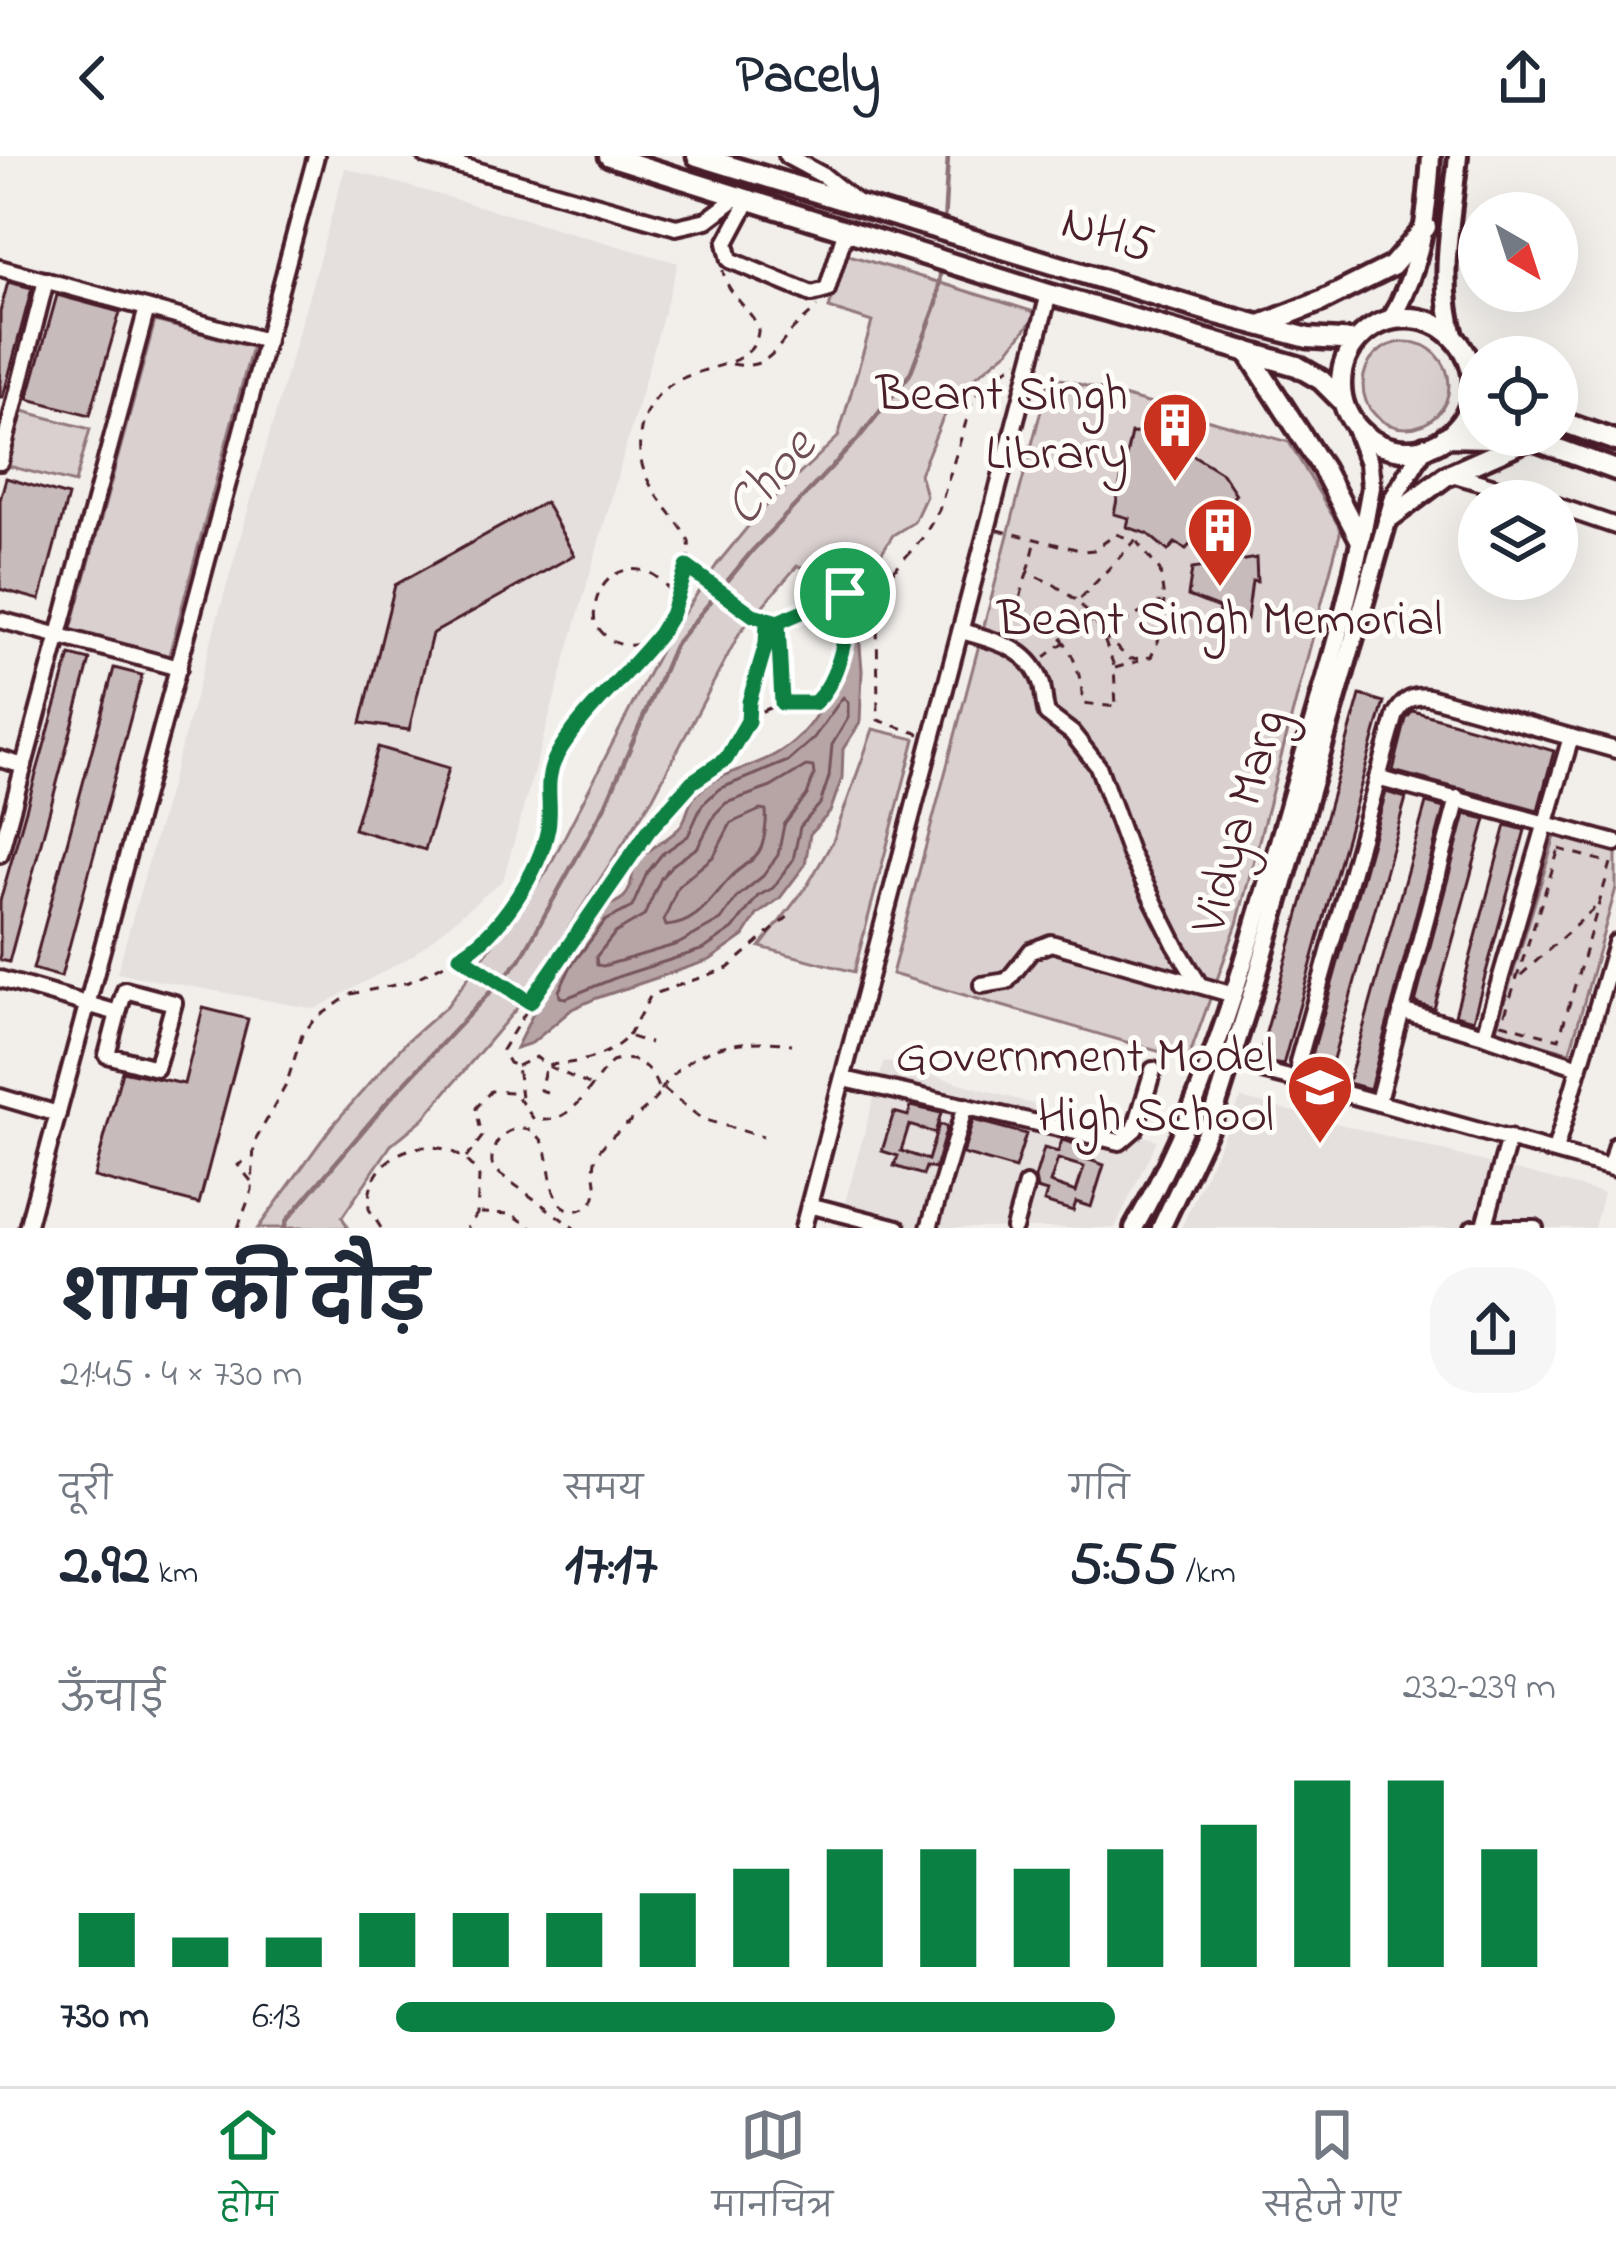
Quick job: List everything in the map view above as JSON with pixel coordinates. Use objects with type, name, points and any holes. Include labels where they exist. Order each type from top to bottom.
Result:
[{"type":"highway","name":"NH5","points":[[609,156],[1049,295],[1297,366],[1321,380],[1343,402],[1355,426]]},
{"type":"highway","name":"NH5","points":[[697,156],[1261,326],[1308,338],[1357,341]]},
{"type":"highway","points":[[1261,326],[1392,266],[1426,227]]},
{"type":"highway","points":[[1343,402],[1345,361],[1357,341],[1392,319],[1436,325],[1458,343]]},
{"type":"highway","points":[[1247,351],[1323,469],[1360,539]]},
{"type":"highway","points":[[1355,426],[1381,446],[1403,451],[1425,446],[1458,426]]},
{"type":"highway","points":[[1578,427],[1616,441]]},
{"type":"highway","points":[[1444,437],[1458,437]]},
{"type":"highway","points":[[1388,519],[1452,473],[1492,456]]},
{"type":"highway","points":[[1576,456],[1608,468],[1616,489]]},
{"type":"main road","points":[[1392,319],[1416,271],[1426,227],[1431,156]]},
{"type":"main road","points":[[1455,338],[1445,306],[1445,271],[1458,156]]},
{"type":"main road","name":"Vidya Marg","points":[[1135,1228],[1189,1115],[1234,995],[1310,734],[1371,488],[1369,464],[1355,426]]},
{"type":"main road","name":"Vidya Marg","points":[[1161,1228],[1212,1120],[1388,519],[1402,481],[1425,446]]},
{"type":"street","points":[[27,1228],[316,156]]},
{"type":"street","points":[[426,156],[676,227],[707,220],[745,197]]},
{"type":"street","points":[[787,156],[824,176],[856,202]]},
{"type":"street","points":[[745,197],[726,254],[739,267],[812,294],[827,290],[846,229]]},
{"type":"street","points":[[0,268],[267,341]]},
{"type":"street","points":[[0,462],[46,280]]},
{"type":"street","points":[[803,1228],[1049,295]]},
{"type":"street","points":[[0,854],[147,308]]},
{"type":"street","points":[[1452,473],[1474,480]]},
{"type":"street","points":[[1578,513],[1616,526]]},
{"type":"street","points":[[0,620],[179,668]]},
{"type":"street","points":[[962,631],[1015,648],[1031,663],[1042,685],[1047,714],[1072,733],[1098,766],[1130,854],[1199,984]]},
{"type":"street","points":[[1305,1082],[1298,1069],[1299,1053],[1396,714],[1404,702],[1429,697],[1616,750]]},
{"type":"street","points":[[1484,1035],[1571,737]]},
{"type":"street","points":[[0,758],[24,766]]},
{"type":"street","points":[[1378,778],[1616,843]]},
{"type":"street","points":[[1378,1101],[1458,798]]},
{"type":"street","points":[[982,985],[1007,981],[1031,951],[1051,943],[1234,995]]},
{"type":"street","points":[[1555,1151],[1616,943]]},
{"type":"street","points":[[0,979],[118,1013]]},
{"type":"street","points":[[125,990],[174,1003],[156,1068],[107,1055],[118,1013],[125,990]]},
{"type":"street","points":[[1401,1011],[1580,1066]]},
{"type":"street","points":[[844,1078],[1120,1142],[1135,1129],[1154,1070]]},
{"type":"street","points":[[1262,1071],[1613,1168],[1616,1144]]},
{"type":"street","points":[[0,1097],[58,1114]]},
{"type":"street","points":[[929,1228],[965,1106]]},
{"type":"street","points":[[1509,1138],[1479,1227],[1535,1228]]},
{"type":"street","points":[[1014,1228],[1026,1185]]},
{"type":"street","points":[[809,1204],[872,1225],[898,1228]]},
{"type":"path","points":[[238,1228],[253,1182],[254,1142],[286,1085],[302,1036],[314,1020],[351,994],[409,982],[480,945],[495,928],[534,864],[549,824],[546,785],[556,758],[657,637],[677,600],[689,541],[645,473],[641,427],[655,398],[673,381],[731,363],[749,349],[758,329],[724,281],[726,254]]},
{"type":"path","points":[[731,363],[746,367],[776,355],[827,290]]},
{"type":"path","points":[[934,737],[878,720],[880,589],[939,510],[973,399],[997,374],[1032,356]]},
{"type":"path","points":[[990,528],[1088,551],[1116,534],[1135,541],[1160,571],[1165,600],[1154,654],[1114,668]]},
{"type":"path","points":[[1011,634],[1036,540]]},
{"type":"path","points":[[1078,601],[1135,541]]},
{"type":"path","points":[[687,567],[767,621],[778,622],[847,592],[880,589]]},
{"type":"path","points":[[657,637],[638,646],[612,642],[596,623],[595,597],[610,578],[635,570],[658,578],[677,600]]},
{"type":"path","points":[[1018,607],[1044,620],[1064,642],[1078,669],[1083,703],[1116,707],[1114,668],[1093,620],[1078,601],[1028,573]]},
{"type":"path","points":[[748,721],[782,703],[814,703],[828,685],[846,616],[847,592]]},
{"type":"path","points":[[1102,634],[1165,600]]},
{"type":"path","points":[[1045,657],[1093,620]]},
{"type":"path","points":[[591,1086],[536,1057],[517,1066],[509,1063],[502,1050],[631,852],[683,791],[726,759],[748,721],[767,621]]},
{"type":"path","points":[[778,622],[782,703]]},
{"type":"path","points":[[1102,634],[1130,659],[1141,661]]},
{"type":"path","points":[[1559,848],[1611,863],[1599,903],[1559,1039],[1502,1023],[1559,848]]},
{"type":"path","points":[[1516,978],[1599,903]]},
{"type":"path","points":[[546,1065],[604,1054],[636,1027],[651,995],[728,968],[790,915]]},
{"type":"path","points":[[460,956],[530,1002]]},
{"type":"path","points":[[628,1036],[650,1043]]},
{"type":"path","points":[[574,1228],[492,1164],[504,1133],[515,1129],[534,1132],[545,1147],[557,1199],[570,1210],[580,1211],[590,1205],[596,1191],[592,1173],[600,1150],[642,1114],[684,1062],[713,1049],[792,1043]]},
{"type":"path","points":[[466,1158],[482,1137],[476,1108],[483,1096],[506,1089],[521,1099],[533,1118],[558,1120],[612,1062],[634,1059],[650,1069],[661,1091],[702,1119],[763,1137]]},
{"type":"path","points":[[546,1065],[541,1090],[547,1092]]},
{"type":"path","points":[[517,1066],[521,1099]]},
{"type":"path","points":[[381,1228],[369,1209],[374,1176],[390,1160],[421,1145],[448,1148],[466,1158],[479,1177],[477,1214],[467,1228]]},
{"type":"path","points":[[251,1157],[238,1165],[253,1182]]},
{"type":"path","points":[[477,1214],[521,1216],[532,1228]]},
{"type":"shaded area","points":[[345,168],[678,263],[503,880],[412,956],[315,1009],[117,973]]},
{"type":"shaded area","points":[[846,254],[1038,313],[1009,350],[962,388],[942,420],[920,474],[926,496],[914,522],[893,535],[866,577],[797,566],[740,632],[653,797],[517,1008],[424,1118],[391,1145],[342,1217],[348,1228],[258,1228],[332,1126],[407,1041],[447,1006],[546,873],[665,641],[760,512],[838,437],[872,322],[829,308]]},
{"type":"shaded area","points":[[155,321],[252,347],[168,659],[70,633]]},
{"type":"shaded area","points":[[1406,342],[1437,354],[1449,385],[1437,416],[1406,428],[1375,416],[1363,385],[1375,354]]},
{"type":"shaded area","points":[[1050,376],[1289,442],[1341,530],[1237,924],[1188,1060],[892,974]]},
{"type":"shaded area","points":[[23,411],[90,429],[75,483],[8,466]]},
{"type":"shaded area","points":[[873,729],[915,739],[854,972],[760,947],[807,886],[833,841]]},
{"type":"shaded area","points":[[1556,833],[1616,851],[1616,888],[1570,1052],[1495,1032]]},
{"type":"shaded area","points":[[884,1061],[1157,1140],[1115,1228],[838,1228]]},
{"type":"shaded area","name":"Government Model High School","points":[[1241,1098],[1603,1193],[1594,1228],[1181,1228]]},
{"type":"water","points":[[854,575],[862,670],[860,723],[843,749],[842,778],[830,812],[810,834],[805,865],[780,898],[757,915],[744,936],[710,960],[572,1009],[532,1043],[516,1048],[582,929],[598,911],[625,896],[638,862],[680,827],[696,795],[714,781],[776,754],[813,720],[834,675]]},
{"type":"building","points":[[8,282],[32,288],[0,397],[0,312]]},
{"type":"building","points":[[57,295],[120,312],[90,415],[28,399]]},
{"type":"building","name":"Beant Singh Library","points":[[1131,433],[1159,434],[1222,473],[1236,494],[1186,549],[1175,543],[1168,551],[1148,534],[1127,527],[1129,518],[1114,514]]},
{"type":"building","points":[[6,478],[68,496],[40,600],[0,589],[0,500]]},
{"type":"building","points":[[545,502],[574,555],[432,634],[409,730],[361,723],[395,585]]},
{"type":"building","name":"Beant Singh Memorial","points":[[1256,558],[1257,582],[1252,581],[1247,619],[1218,615],[1219,608],[1188,596],[1192,569]]},
{"type":"building","points":[[70,655],[90,660],[9,962],[0,960],[0,901]]},
{"type":"building","points":[[114,668],[142,675],[61,977],[33,969]]},
{"type":"building","points":[[1360,695],[1384,702],[1283,1065],[1258,1061]]},
{"type":"building","points":[[1413,711],[1554,751],[1538,810],[1393,771],[1406,719]]},
{"type":"building","points":[[378,747],[449,768],[425,850],[354,829]]},
{"type":"building","points":[[1386,792],[1406,798],[1328,1077],[1312,1072],[1310,1062]]},
{"type":"building","points":[[1426,803],[1444,808],[1370,1089],[1348,1083]]},
{"type":"building","points":[[1465,814],[1486,819],[1434,1009],[1415,1003]]},
{"type":"building","points":[[1506,825],[1525,830],[1473,1020],[1455,1015]]},
{"type":"building","points":[[203,1008],[248,1019],[199,1204],[94,1177],[122,1071],[184,1084]]},
{"type":"building","points":[[911,1106],[941,1113],[935,1133],[909,1125],[901,1151],[928,1160],[939,1124],[947,1127],[935,1169],[926,1167],[923,1175],[894,1166],[898,1156],[882,1151],[894,1112],[908,1116]]},
{"type":"building","points":[[973,1120],[1026,1134],[1015,1169],[963,1154]]},
{"type":"building","points":[[1062,1140],[1091,1149],[1087,1159],[1104,1165],[1091,1207],[1076,1202],[1073,1211],[1044,1202],[1047,1192],[1037,1189],[1035,1178],[1044,1148],[1058,1152]],"holes":[[[1058,1159],[1084,1167],[1076,1192],[1050,1183]]]},
{"type":"waterway","name":"Choe","points":[[944,224],[948,156]]},
{"type":"waterway","name":"Choe","points":[[284,1228],[389,1100],[520,960],[606,804],[674,646],[910,374],[937,303],[941,265]]},
{"type":"place","name":"Beant Singh Library","points":[[1175,484]]},
{"type":"place","name":"Beant Singh Memorial","points":[[1220,589]]},
{"type":"place","name":"Government Model High School","points":[[1320,1146]]},
{"type":"route","points":[[845,593],[778,622],[767,621],[748,721],[726,759],[692,782],[631,852],[530,1002],[460,956],[480,945],[495,928],[526,878],[549,824],[546,785],[556,758],[660,633],[687,567],[753,615],[778,622],[782,703],[814,703],[828,685],[846,616],[845,593]]}]
